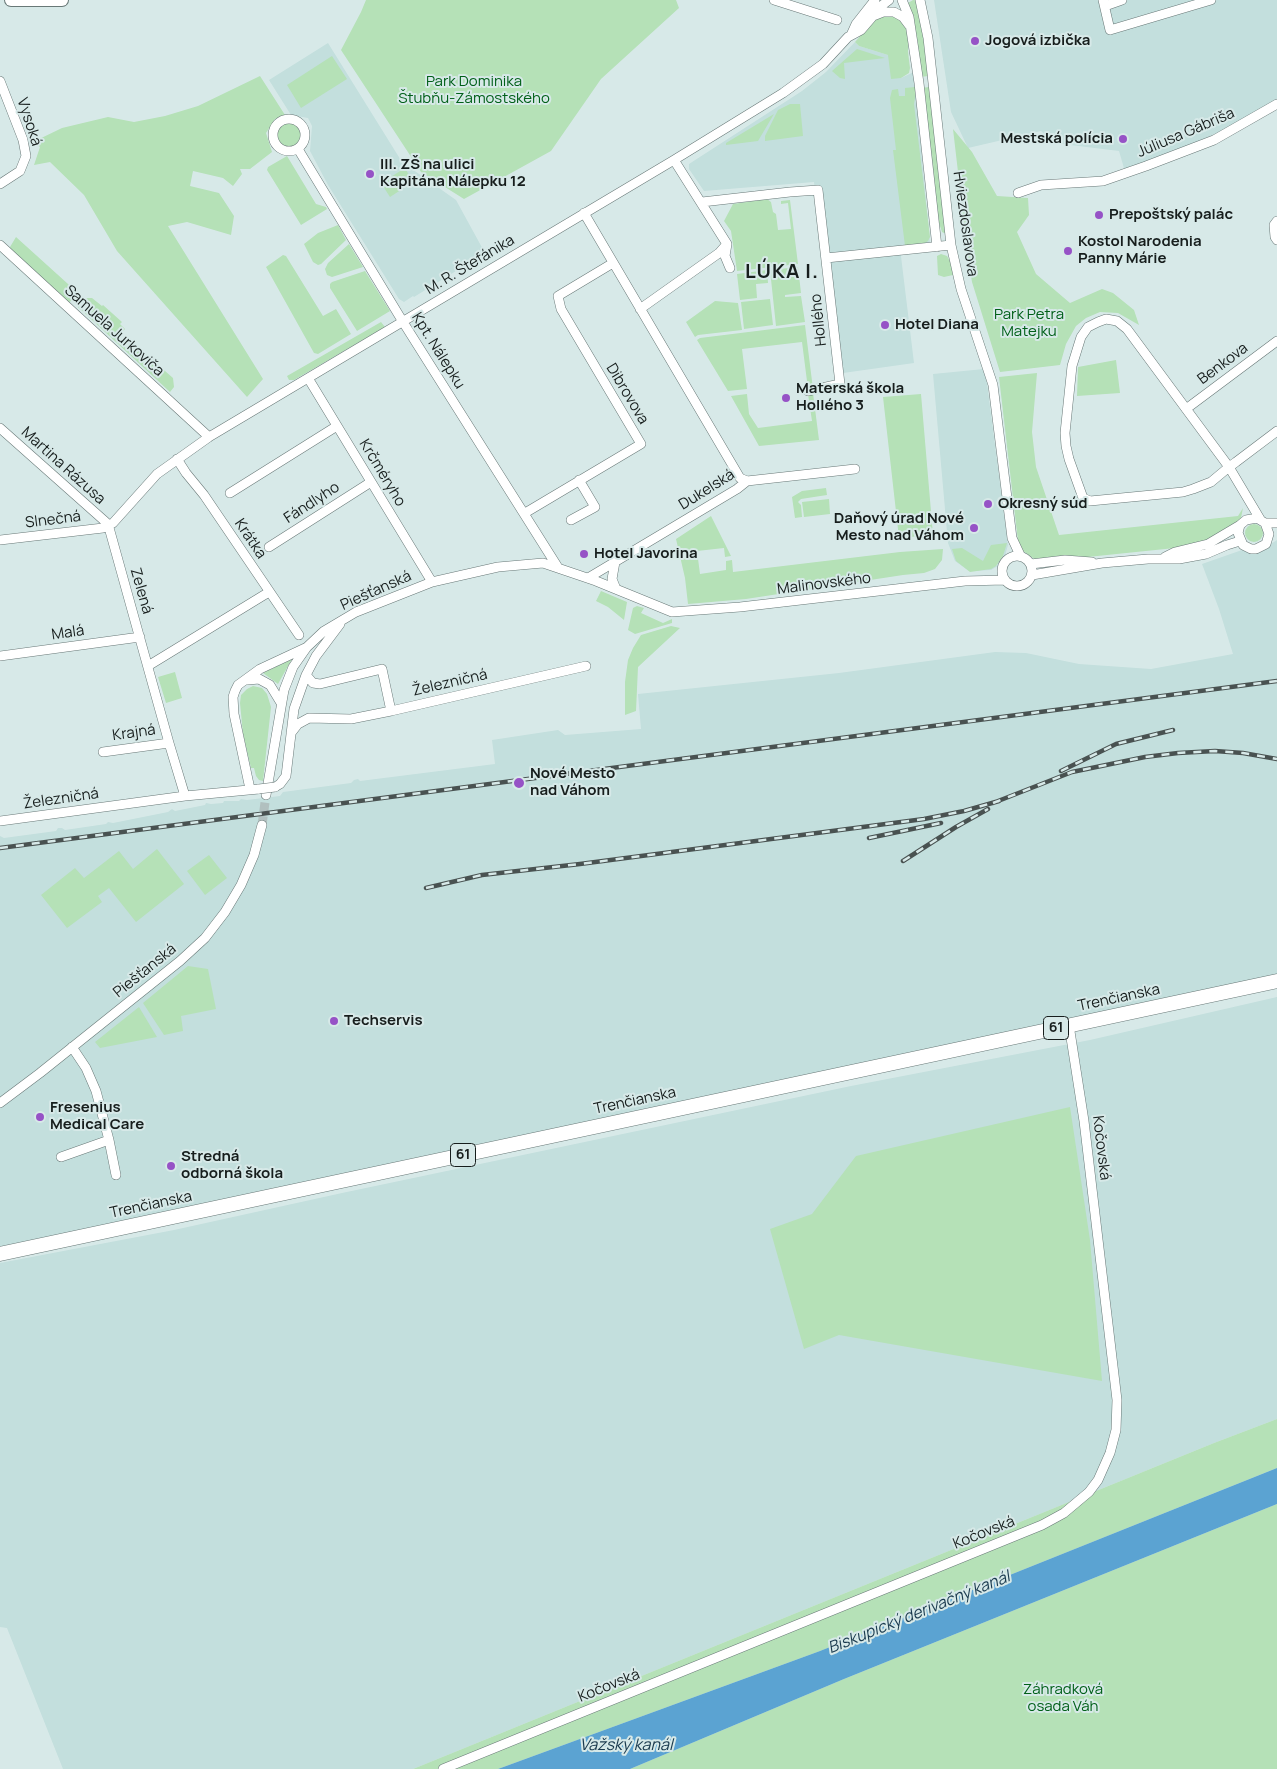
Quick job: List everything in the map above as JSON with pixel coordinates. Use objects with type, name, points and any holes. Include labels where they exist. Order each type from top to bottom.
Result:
[{"type":"main road","points":[[11,0],[62,0]]},
{"type":"main road","name":"Trenčianska","points":[[0,1254],[1277,981]]},
{"type":"street","points":[[774,0],[787,2],[837,20]]},
{"type":"street","name":"M. R. Štefánika","points":[[851,35],[856,24],[875,0]]},
{"type":"street","name":"M. R. Štefánika","points":[[108,524],[113,523],[125,511],[157,474],[209,437],[783,93],[823,64],[851,35],[861,30],[876,10],[889,0]]},
{"type":"street","name":"Hviezdoslavova","points":[[902,0],[907,10],[911,27],[919,83],[937,247]]},
{"type":"street","name":"Hviezdoslavova","points":[[920,0],[928,38],[951,242],[961,289],[993,385],[1012,538],[1020,556]]},
{"type":"street","points":[[1122,0],[1104,3],[1110,30],[1211,0]]},
{"type":"street","points":[[873,16],[883,12],[894,12],[903,17],[911,27]]},
{"type":"street","name":"Vysoká","points":[[0,81],[23,140],[26,156],[20,171],[0,184]]},
{"type":"street","name":"Júliusa Gábriša","points":[[1018,193],[1041,186],[1103,180],[1146,166],[1214,140],[1242,126],[1277,104]]},
{"type":"street","name":"Kpt. Nálepku","points":[[298,148],[403,322],[557,566]]},
{"type":"street","points":[[674,160],[727,244],[726,256],[730,268]]},
{"type":"street","name":"Hollého","points":[[702,202],[818,190],[840,384],[808,391]]},
{"type":"street","points":[[584,213],[740,478],[747,481]]},
{"type":"street","points":[[1277,222],[1274,225],[1277,240]]},
{"type":"street","points":[[826,258],[937,247],[951,242]]},
{"type":"street","points":[[640,308],[719,253],[727,244]]},
{"type":"street","name":"Samuela Jurkoviča","points":[[0,245],[209,437]]},
{"type":"street","name":"Dibrovova","points":[[524,513],[641,444],[561,309],[558,296],[614,262]]},
{"type":"street","points":[[1247,499],[1243,522],[1238,533],[1240,541],[1247,547],[1256,549],[1263,546],[1273,535],[1247,499],[1229,467],[1126,329],[1117,321],[1106,319],[1088,327],[1080,337],[1075,354],[1065,433],[1066,446],[1083,498],[1090,501],[1171,494],[1193,489],[1210,482],[1229,467],[1277,431]]},
{"type":"street","name":"Benkova","points":[[1186,409],[1277,341]]},
{"type":"street","name":"Krčméryho","points":[[308,378],[432,582]]},
{"type":"street","points":[[230,493],[338,426]]},
{"type":"street","name":"Martina Rázusa","points":[[0,428],[108,524]]},
{"type":"street","name":"Krátka","points":[[177,459],[204,495],[299,635]]},
{"type":"street","name":"Dukelská","points":[[588,578],[737,489],[747,481],[855,469]]},
{"type":"street","points":[[571,520],[595,507],[579,480]]},
{"type":"street","name":"Fándlyho","points":[[269,547],[371,482]]},
{"type":"street","points":[[1162,558],[1175,552],[1208,544],[1243,522],[1253,518],[1277,523]]},
{"type":"street","name":"Slnečná","points":[[0,540],[103,528],[108,524]]},
{"type":"street","name":"Zelená","points":[[108,524],[185,796]]},
{"type":"street","name":"Hviezdoslavova","points":[[1005,563],[1012,538]]},
{"type":"street","points":[[1032,575],[1102,563],[1162,558],[1179,559],[1199,556],[1240,541]]},
{"type":"street","points":[[1013,556],[1020,556],[1031,564],[1032,575],[1028,582],[1020,586],[1012,585],[1005,580],[1002,574],[1005,563],[1013,556]]},
{"type":"street","points":[[1031,564],[1065,560],[1102,563]]},
{"type":"street","points":[[615,562],[612,579],[616,589]]},
{"type":"street","name":"Piešťanská","points":[[259,791],[280,702],[291,673],[307,647],[324,631],[372,605],[432,582],[476,571],[518,564],[543,563],[557,566],[672,612]]},
{"type":"street","name":"Malinovského","points":[[979,579],[1005,563]]},
{"type":"street","name":"Malinovského","points":[[672,612],[740,607],[979,579],[1005,580]]},
{"type":"street","points":[[148,666],[269,592]]},
{"type":"street","points":[[290,733],[294,709],[306,675],[316,656],[339,628],[341,621]]},
{"type":"street","name":"Malá","points":[[0,656],[140,637]]},
{"type":"street","points":[[259,791],[238,734],[233,697],[238,685],[248,680],[260,669],[307,647]]},
{"type":"street","name":"Železničná","points":[[0,821],[185,796],[259,791],[275,787],[286,776],[290,733],[304,720],[320,718],[352,719],[586,666]]},
{"type":"street","points":[[306,675],[313,683],[320,684],[382,669],[391,711]]},
{"type":"street","points":[[248,680],[259,679],[270,685],[280,702]]},
{"type":"street","name":"Krajná","points":[[103,752],[169,742]]},
{"type":"street","name":"Piešťanská","points":[[0,1104],[180,961],[215,925],[234,899],[245,878],[254,855],[262,824]]},
{"type":"street","name":"Kočovská","points":[[443,1769],[1042,1525],[1064,1513],[1089,1492],[1098,1480],[1110,1453],[1116,1430],[1117,1400],[1084,1121],[1069,1025]]},
{"type":"street","points":[[72,1047],[86,1068],[96,1090],[116,1175]]},
{"type":"street","points":[[61,1157],[109,1140]]},
{"type":"shaded area","points":[[934,0],[1277,0],[1277,105],[1126,175],[1119,151],[1054,143],[1041,131],[968,148],[951,112]]},
{"type":"shaded area","points":[[855,42],[859,46],[888,55],[901,78],[914,72],[930,243],[900,248],[914,363],[836,374],[814,182],[704,191],[689,169],[689,164],[802,91],[826,72]]},
{"type":"shaded area","name":"III. ZŠ na ulici Kapitána Nálepku 12","points":[[328,43],[402,162],[456,200],[485,253],[404,302],[399,299],[328,185],[310,151],[312,126],[308,118],[291,115],[269,80]]},
{"type":"shaded area","points":[[984,369],[1008,545],[1003,563],[991,570],[969,571],[955,561],[948,543],[933,374]]},
{"type":"shaded area","points":[[1277,540],[1277,980],[0,1257],[0,836],[4,838],[56,831],[58,828],[65,830],[106,824],[108,822],[113,823],[168,812],[172,809],[175,811],[205,805],[206,803],[223,803],[224,801],[280,796],[283,792],[351,783],[358,779],[360,781],[495,764],[492,740],[558,730],[565,735],[641,729],[638,694],[839,673],[995,652],[1026,653],[1079,664],[1151,669],[1233,654],[1202,564],[1242,550],[1257,553]]},
{"type":"shaded area","points":[[1277,997],[1277,1419],[413,1769],[63,1769],[7,1628],[0,1627],[0,1263],[174,1230],[851,1086],[1090,1040]]},
{"type":"green space","name":"Park Dominika Štubňu-Zámostského","points":[[366,0],[676,0],[679,8],[601,79],[551,151],[464,199],[421,172],[341,50]]},
{"type":"green space","points":[[917,0],[922,19],[928,76],[921,77],[917,37],[908,3]]},
{"type":"green space","points":[[889,14],[899,18],[908,30],[909,35],[908,52],[910,68],[909,73],[901,78],[891,79],[888,55],[859,46],[855,42],[876,18]]},
{"type":"green space","points":[[857,49],[885,58],[844,63],[845,79],[840,78],[832,71]]},
{"type":"green space","points":[[332,56],[347,79],[301,108],[287,85]]},
{"type":"green space","points":[[260,76],[285,115],[275,119],[266,133],[272,152],[250,169],[240,169],[242,174],[233,186],[223,178],[193,171],[190,186],[219,193],[234,216],[231,235],[187,222],[168,226],[263,379],[247,397],[117,251],[84,195],[50,162],[34,165],[40,147],[33,142],[62,128],[108,117],[134,122],[165,116],[198,106]]},
{"type":"green space","points":[[915,87],[914,104],[930,237],[925,243],[905,246],[893,150],[896,150],[890,98],[892,90],[898,89],[899,96],[905,96],[905,88]]},
{"type":"green space","points":[[929,87],[947,232],[944,233],[935,211],[922,88]]},
{"type":"green space","points":[[790,104],[800,104],[803,136],[765,141],[765,136],[778,110]]},
{"type":"green space","points":[[774,114],[758,141],[726,145],[726,143]]},
{"type":"green space","points":[[289,123],[298,126],[301,135],[298,144],[289,147],[280,144],[277,135],[280,126]]},
{"type":"green space","name":"Park Petra Matejku","points":[[953,129],[972,152],[997,196],[1028,198],[1029,215],[1017,232],[1036,274],[1070,303],[1102,289],[1113,293],[1134,310],[1139,325],[1118,313],[1100,312],[1086,318],[1076,326],[1066,344],[1060,365],[1000,372],[972,282]]},
{"type":"green space","points":[[287,156],[316,204],[327,209],[301,225],[267,170],[268,167]]},
{"type":"green space","points":[[405,168],[413,182],[390,197],[381,183]]},
{"type":"green space","points":[[767,199],[771,202],[773,212],[776,214],[778,230],[791,229],[788,203],[781,204],[781,201],[790,200],[798,264],[737,271],[731,231],[724,221],[733,204]]},
{"type":"green space","points":[[338,225],[346,240],[318,265],[313,262],[304,244],[318,233]]},
{"type":"green space","points":[[16,237],[78,293],[68,304],[13,254],[10,247]]},
{"type":"green space","points":[[349,244],[363,267],[332,277],[327,275],[325,269],[328,263]]},
{"type":"green space","points":[[941,254],[947,256],[951,263],[953,275],[944,277],[938,275],[937,256]]},
{"type":"green space","points":[[283,255],[286,256],[323,316],[336,309],[351,334],[318,354],[314,353],[266,267]]},
{"type":"green space","points":[[798,267],[801,293],[785,295],[785,297],[801,296],[805,322],[776,326],[770,270]]},
{"type":"green space","points":[[767,270],[768,283],[756,284],[757,298],[740,300],[737,274]]},
{"type":"green space","points":[[365,271],[390,311],[357,331],[330,288],[330,284]]},
{"type":"green space","points":[[87,298],[92,298],[103,305],[122,322],[120,324],[125,329],[116,339],[134,355],[140,349],[173,378],[174,387],[170,392],[78,307]]},
{"type":"green space","points":[[770,299],[773,325],[744,329],[741,302]]},
{"type":"green space","points":[[715,301],[738,303],[742,330],[698,335],[695,337],[686,322]]},
{"type":"green space","points":[[381,322],[385,327],[294,380],[289,380],[287,376]]},
{"type":"green space","points":[[805,325],[813,389],[808,389],[802,342],[742,349],[747,389],[728,391],[697,340],[700,338]]},
{"type":"green space","points":[[1116,360],[1120,393],[1077,396],[1078,367]]},
{"type":"green space","points":[[1037,373],[1032,432],[1036,467],[1059,535],[1238,516],[1243,508],[1241,518],[1204,545],[1039,562],[1023,551],[1018,541],[999,377]]},
{"type":"green space","points":[[813,393],[819,440],[759,446],[731,396],[747,394],[749,414],[758,428],[812,421],[808,394]]},
{"type":"green space","points":[[921,394],[933,535],[899,538],[883,397]]},
{"type":"green space","points":[[826,488],[827,495],[801,499],[798,502],[801,505],[802,517],[795,518],[792,497],[802,491]]},
{"type":"green space","points":[[829,499],[830,514],[804,517],[802,502]]},
{"type":"green space","points":[[711,516],[731,556],[725,557],[724,548],[697,551],[700,574],[726,570],[726,561],[732,560],[733,572],[900,552],[943,549],[942,560],[935,569],[924,573],[746,599],[688,604],[685,578],[676,539]]},
{"type":"green space","points":[[1254,524],[1260,527],[1263,533],[1260,539],[1254,542],[1248,539],[1245,533],[1248,527]]},
{"type":"green space","points":[[1007,543],[1003,556],[996,566],[991,569],[970,572],[956,561],[952,549],[962,548],[983,561],[991,545]]},
{"type":"green space","points":[[601,591],[627,602],[624,620],[608,607],[596,601]]},
{"type":"green space","points":[[637,606],[644,608],[641,613],[663,623],[672,619],[672,623],[635,634],[628,630],[633,608]]},
{"type":"green space","points":[[671,626],[680,628],[638,667],[636,711],[625,715],[625,682],[628,660],[633,648],[641,635]]},
{"type":"green space","points":[[292,659],[278,684],[263,673]]},
{"type":"green space","points":[[175,672],[182,698],[166,703],[158,677]]},
{"type":"green space","points":[[253,686],[262,688],[267,694],[271,707],[263,781],[259,780],[254,768],[251,768],[243,734],[241,695]]},
{"type":"green space","points":[[157,849],[184,884],[136,922],[109,888],[98,896],[102,902],[67,928],[41,895],[75,868],[84,878],[119,851],[133,869]]},
{"type":"green space","points":[[209,855],[227,878],[205,895],[187,871]]},
{"type":"green space","points":[[188,966],[208,969],[216,1009],[181,1016],[183,1031],[164,1035],[143,1003]]},
{"type":"green space","points":[[139,1007],[157,1037],[100,1048],[95,1042]]},
{"type":"green space","points":[[1070,1107],[1090,1240],[1102,1381],[839,1335],[804,1349],[770,1229],[812,1214],[856,1156]]},
{"type":"green space","points":[[1277,1419],[1277,1468],[820,1651],[498,1769],[413,1769],[1214,1443]]},
{"type":"green space","name":"Záhradková osada Váh","points":[[1277,1504],[1277,1769],[630,1769],[844,1679]]},
{"type":"water","name":"Važský kanál","points":[[1277,1468],[1277,1504],[844,1679],[630,1769],[498,1769],[820,1651]]},
{"type":"tunnel","points":[[262,825],[266,795]]},
{"type":"railway","points":[[0,848],[1277,681]]},
{"type":"railway","points":[[1061,771],[1116,744],[1173,730]]},
{"type":"railway","points":[[993,803],[1072,772],[1145,757],[1215,751],[1243,753],[1277,759]]},
{"type":"railway","points":[[426,888],[482,875],[924,819],[964,811],[999,801]]},
{"type":"railway","points":[[903,861],[988,809]]},
{"type":"railway","points":[[869,838],[941,823]]},
{"type":"place","name":"Jogová izbička","points":[[975,41]]},
{"type":"place","name":"Mestská polícia","points":[[1123,139]]},
{"type":"place","name":"III. ZŠ na ulici Kapitána Nálepku 12","points":[[370,174]]},
{"type":"place","name":"Prepoštský palác","points":[[1099,215]]},
{"type":"place","name":"Kostol Narodenia Panny Márie","points":[[1068,251]]},
{"type":"place","name":"Hotel Diana","points":[[885,325]]},
{"type":"place","name":"Materská škola Hollého 3","points":[[786,398]]},
{"type":"place","name":"Okresný súd","points":[[988,504]]},
{"type":"place","name":"Daňový úrad Nové Mesto nad Váhom","points":[[974,528]]},
{"type":"place","name":"Hotel Javorina","points":[[584,554]]},
{"type":"place","name":"Nové Mesto nad Váhom","points":[[519,783]]},
{"type":"place","name":"Techservis","points":[[334,1021]]},
{"type":"place","name":"Fresenius Medical Care","points":[[40,1117]]},
{"type":"place","name":"Stredná odborná škola","points":[[171,1166]]},
{"type":"district","name":"LÚKA I.","points":[[782,272]]},
{"type":"water label","name":"Biskupický derivačný kanál","points":[[919,1613]]}]
